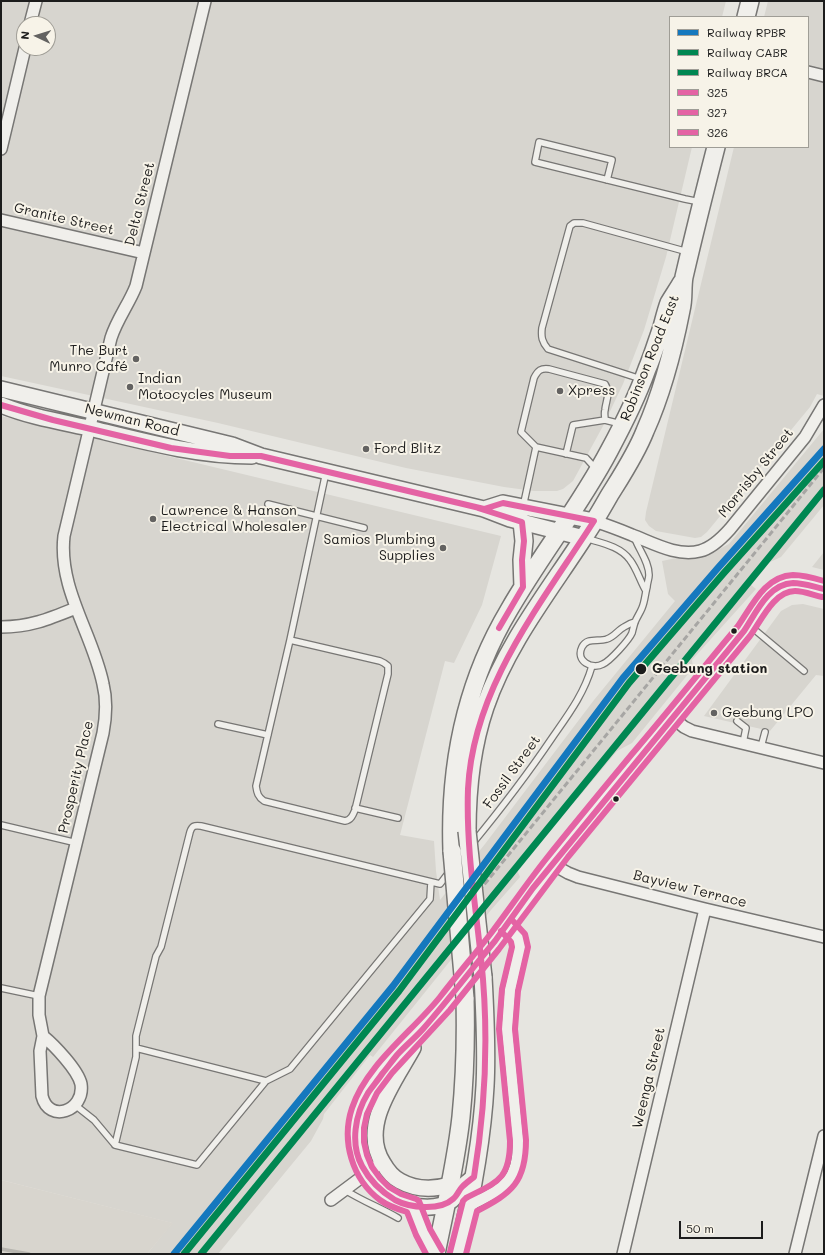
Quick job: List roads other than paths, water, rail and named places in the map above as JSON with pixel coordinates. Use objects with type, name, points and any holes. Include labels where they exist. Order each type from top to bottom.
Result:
[{"type":"main road","points":[[746,16],[750,1]]},
{"type":"main road","name":"Robinson Road East","points":[[458,1254],[470,1205],[481,1128],[485,1086],[486,1042],[483,977],[467,831],[470,768],[479,727],[486,705],[501,671],[516,643],[565,564],[584,538],[636,452],[654,412],[682,308],[684,279],[716,148]]},
{"type":"main road","name":"Robinson Road East","points":[[435,1254],[457,1146],[463,1096],[466,1034],[465,998],[458,855],[451,818],[453,780],[468,705],[486,654],[497,631],[523,586],[598,471],[623,424],[643,380],[670,303],[684,279]]},
{"type":"main road","name":"Newman Road","points":[[1,389],[232,444],[261,456],[484,509],[510,519],[522,514],[569,516],[594,521]]},
{"type":"main road","name":"Newman Road","points":[[1,405],[34,415],[188,451],[230,456],[261,456]]},
{"type":"main road","points":[[522,514],[524,541],[522,560],[523,586]]},
{"type":"main road","name":"Newman Road","points":[[522,514],[559,531],[584,538]]},
{"type":"main road","points":[[474,1177],[463,1186],[453,1199],[446,1203],[431,1207],[413,1206],[399,1202],[385,1194],[372,1182],[366,1173],[359,1160],[356,1150],[355,1139],[357,1121],[368,1092],[393,1060],[446,1002],[507,926],[552,864],[749,625],[773,590],[784,584],[794,583],[824,589]]},
{"type":"main road","points":[[422,1030],[386,1095],[376,1120],[374,1134],[375,1146],[382,1162],[392,1175],[401,1182],[412,1186],[433,1189],[450,1184]]},
{"type":"main road","points":[[413,1206],[423,1232],[435,1254]]},
{"type":"street","points":[[32,16],[36,1]]},
{"type":"street","name":"Delta Street","points":[[94,411],[114,330],[133,294],[205,1]]},
{"type":"street","points":[[1,149],[23,56]]},
{"type":"street","points":[[809,72],[824,76]]},
{"type":"street","name":"Granite Street","points":[[1,220],[144,253]]},
{"type":"street","name":"Morrisby Street","points":[[702,551],[720,540],[730,530],[805,437],[824,405]]},
{"type":"street","name":"Prosperity Place","points":[[75,1105],[67,1110],[57,1112],[48,1107],[44,1102],[40,1068],[40,1052],[43,1036],[39,1015],[39,996],[103,733],[106,709],[104,685],[100,670],[66,578],[63,547],[67,521],[94,411]]},
{"type":"street","name":"Newman Road","points":[[594,521],[673,550],[692,552],[702,551]]},
{"type":"street","points":[[1,627],[17,627],[36,623],[76,608]]},
{"type":"street","points":[[673,718],[684,727],[692,731],[824,762]]},
{"type":"street","name":"Bayview Terrace","points":[[552,864],[568,874],[578,877],[824,937]]},
{"type":"street","name":"Weenga Street","points":[[623,1254],[705,909]]},
{"type":"street","points":[[470,1205],[492,1194],[505,1185],[514,1173],[518,1159],[518,1141],[507,1039],[507,1017],[510,990],[520,947],[518,938],[507,926]]},
{"type":"street","points":[[43,1036],[54,1046],[79,1078],[80,1095],[79,1100],[75,1105]]},
{"type":"street","points":[[795,1254],[824,1136]]},
{"type":"street","points":[[331,1200],[382,1162]]},
{"type":"lane","points":[[607,180],[612,160],[539,142],[535,162],[607,180],[702,203]]},
{"type":"lane","points":[[643,380],[548,349],[544,344],[541,337],[542,328],[570,226],[574,223],[583,223],[690,253]]},
{"type":"lane","points":[[598,471],[586,458],[536,447],[521,432],[534,378],[537,372],[542,369],[549,369],[605,384],[609,394],[605,410],[605,420]]},
{"type":"lane","points":[[566,454],[573,425],[605,420],[623,424]]},
{"type":"lane","points":[[522,514],[536,447]]},
{"type":"lane","points":[[290,640],[384,663],[388,666],[388,674],[355,808],[351,818],[345,820],[264,801],[257,793],[256,786],[290,640],[326,472]]},
{"type":"lane","points":[[268,504],[364,528]]},
{"type":"lane","points":[[634,535],[637,546],[644,556],[649,576],[642,609],[631,634],[611,659],[598,666],[592,666],[585,663],[581,653],[582,647],[585,643],[594,640],[605,640],[623,627],[635,622]]},
{"type":"lane","points":[[584,538],[616,548],[629,558],[646,591]]},
{"type":"lane","points":[[749,625],[804,671]]},
{"type":"lane","name":"Fossil Street","points":[[431,882],[440,884],[458,855],[517,788],[572,709],[587,683],[592,666]]},
{"type":"lane","points":[[737,722],[746,728],[742,743]]},
{"type":"lane","points":[[218,724],[268,735]]},
{"type":"lane","points":[[761,747],[765,732]]},
{"type":"lane","points":[[355,808],[398,818]]},
{"type":"lane","points":[[1,825],[77,843]]},
{"type":"lane","points":[[75,1105],[94,1120],[115,1145],[197,1164],[266,1081],[290,1069],[430,899],[431,882],[201,826],[195,825],[192,827],[161,947],[156,956],[136,1036],[136,1057],[115,1145]]},
{"type":"lane","points":[[1,988],[39,996]]},
{"type":"lane","points":[[136,1048],[266,1081]]},
{"type":"lane","points":[[345,1190],[398,1218]]},
{"type":"waterway","points":[[1,1249],[29,1254]]},
{"type":"railway","points":[[183,1254],[824,468]]},
{"type":"rail line","name":"RPBR","points":[[174,1254],[393,986],[623,678],[717,569],[824,449]]},
{"type":"rail line","name":"CABR","points":[[184,1254],[399,991],[629,683],[723,574],[824,461]]},
{"type":"rail line","name":"BRCA","points":[[201,1254],[824,490]]},
{"type":"place","name":"The Burt Munro Café","points":[[136,359]]},
{"type":"place","name":"Indian Motocycles Museum","points":[[130,387]]},
{"type":"place","name":"Xpress","points":[[560,391]]},
{"type":"place","name":"Ford Blitz","points":[[366,449]]},
{"type":"place","name":"Lawrence & Hanson Electrical Wholesaler","points":[[153,519]]},
{"type":"place","name":"Samios Plumbing Supplies","points":[[443,548]]},
{"type":"place","name":"Geebung station","points":[[641,669]]},
{"type":"place","name":"Geebung LPO","points":[[714,713]]}]
